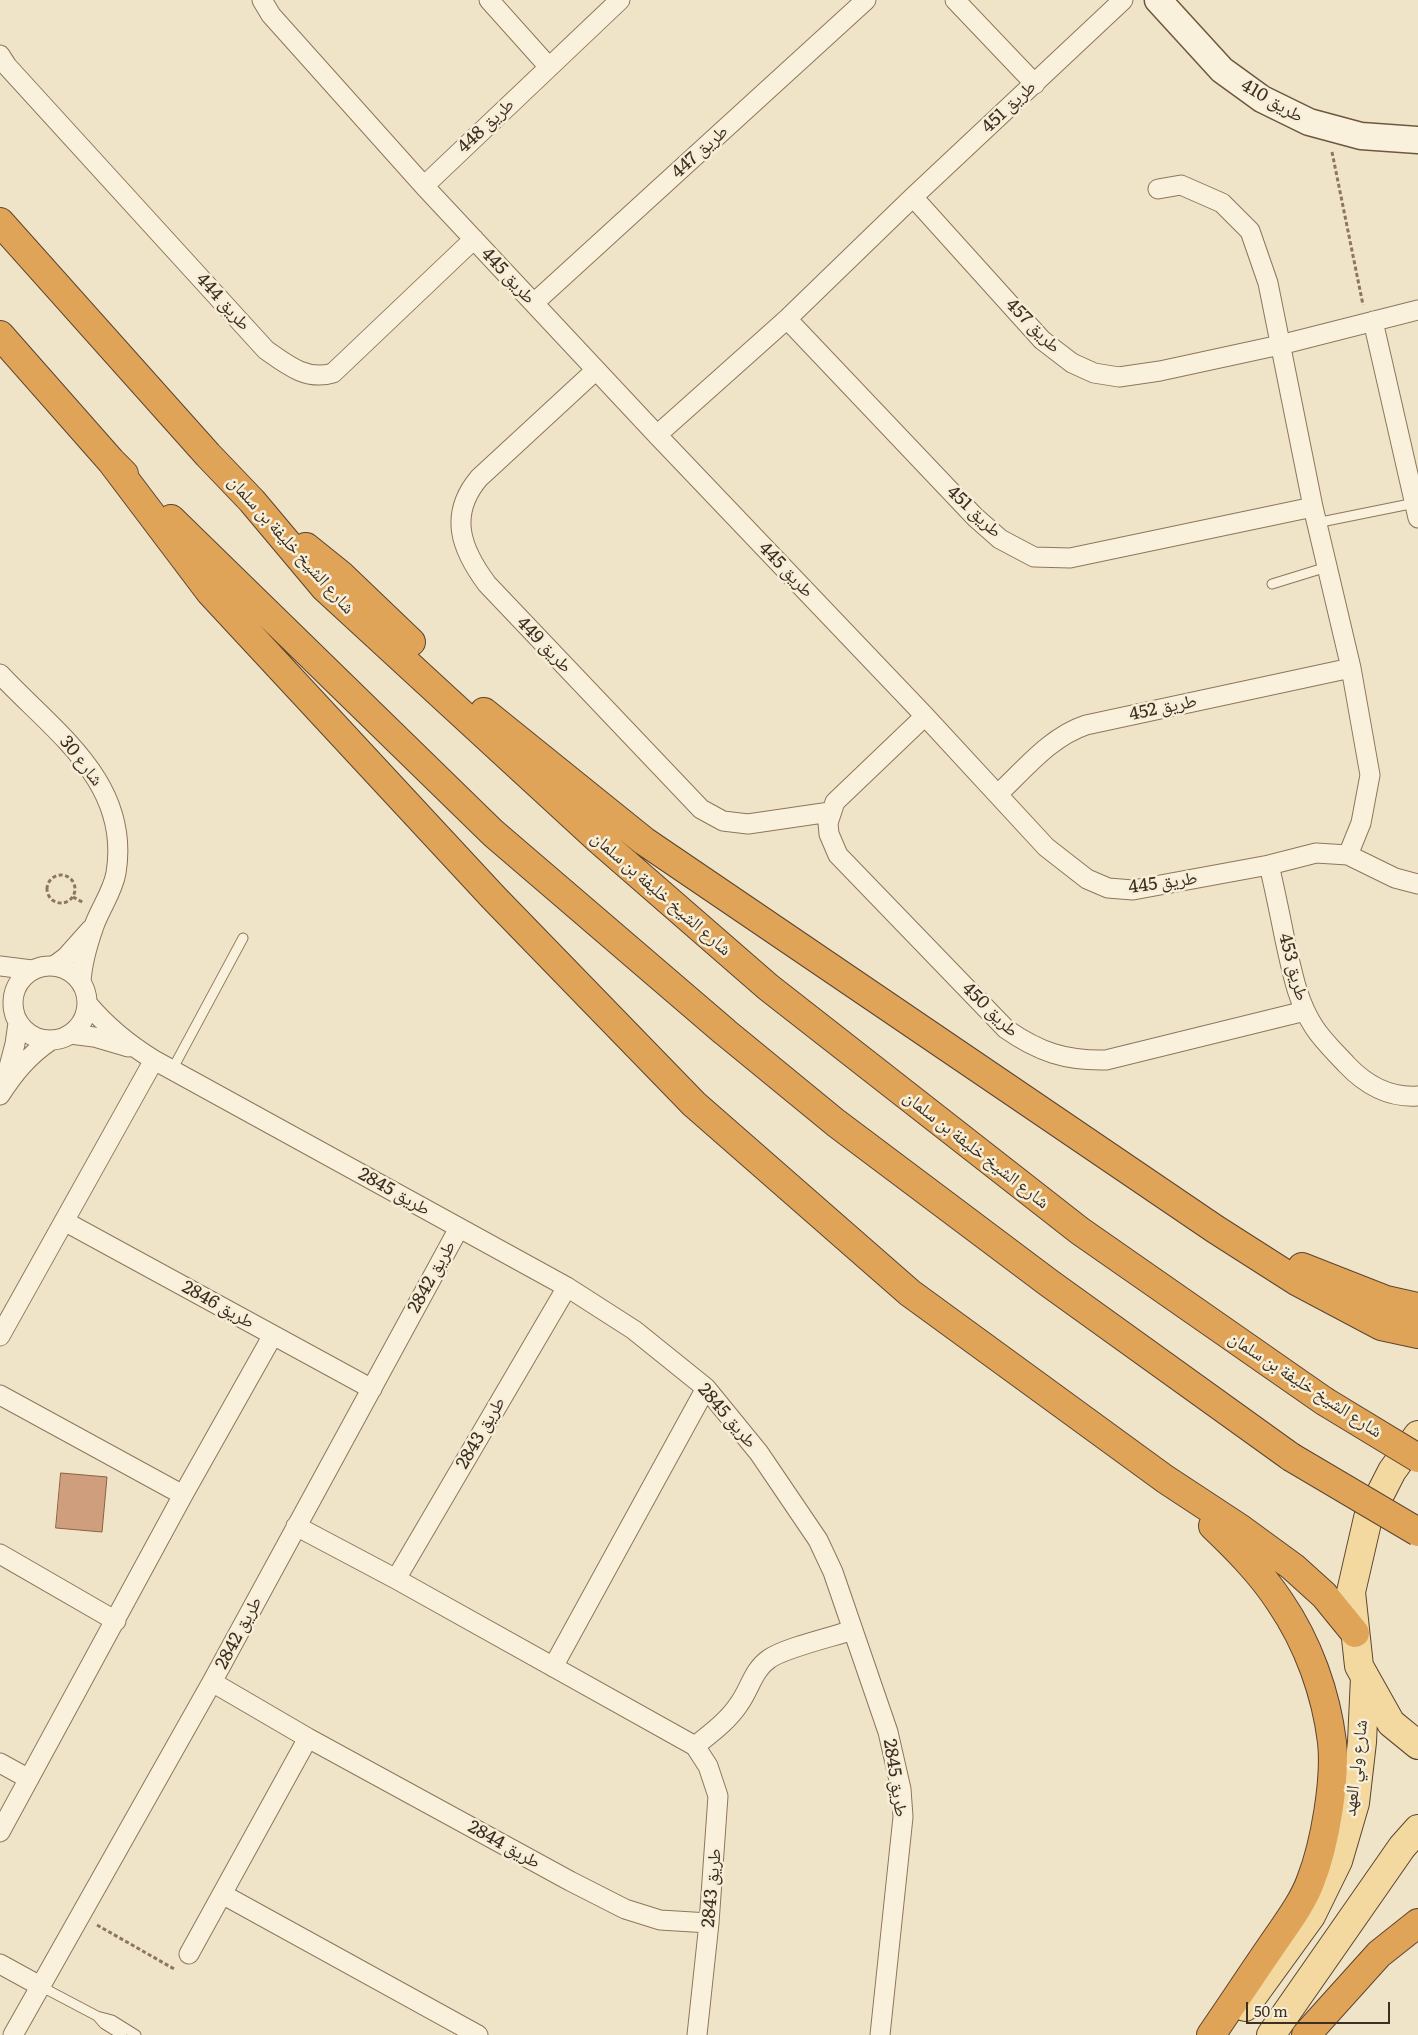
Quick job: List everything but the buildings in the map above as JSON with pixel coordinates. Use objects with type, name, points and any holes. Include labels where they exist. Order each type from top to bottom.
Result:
[{"type":"highway","name":"شارع الشيخ خليفة بن سلمان","points":[[0,222],[208,455],[252,501],[325,588],[599,840],[768,987],[1080,1231],[1324,1401],[1418,1458]]},
{"type":"highway","points":[[0,335],[111,461],[210,592],[494,898],[694,1104],[910,1293],[1165,1479],[1242,1529],[1293,1567],[1324,1595],[1355,1633]]},
{"type":"highway","points":[[111,461],[493,833],[725,1032],[836,1123],[1049,1283],[1291,1457],[1418,1532]]},
{"type":"highway","points":[[252,501],[342,576],[486,713],[644,841],[1151,1185],[1298,1282],[1381,1326],[1418,1334]]},
{"type":"highway","points":[[1151,1185],[1309,1270],[1386,1300],[1418,1307]]},
{"type":"highway","points":[[1165,1479],[1240,1552],[1280,1600],[1294,1624],[1318,1679],[1332,1744],[1332,1773],[1327,1826],[1311,1881],[1286,1924],[1211,2035]]},
{"type":"highway","points":[[1306,2035],[1378,1954],[1418,1923]]},
{"type":"main road","points":[[1418,1435],[1392,1471],[1368,1518],[1351,1592],[1359,1666],[1391,1723],[1418,1745]]},
{"type":"main road","name":"شارع ولي العهد","points":[[1226,2035],[1311,1916],[1338,1861],[1355,1803],[1362,1742],[1365,1677]]},
{"type":"main road","points":[[1271,2035],[1402,1847],[1418,1829]]},
{"type":"street","name":"طريق 445","points":[[262,0],[271,15],[424,186],[596,370],[925,716],[1046,847],[1087,879],[1108,888],[1133,890],[1269,865],[1316,853],[1348,855],[1395,878],[1418,884]]},
{"type":"street","points":[[489,0],[549,67]]},
{"type":"street","name":"طريق 448","points":[[424,186],[620,0]]},
{"type":"street","name":"طريق 447","points":[[534,303],[866,0]]},
{"type":"street","points":[[955,0],[1034,84]]},
{"type":"street","name":"طريق 451","points":[[657,434],[787,319],[913,197],[1123,0]]},
{"type":"street","name":"طريق 410","points":[[1158,0],[1222,70],[1262,99],[1309,122],[1361,136],[1418,140]]},
{"type":"street","name":"طريق 444","points":[[0,55],[7,66],[266,350],[300,372],[324,376],[333,373],[474,239]]},
{"type":"street","points":[[1158,189],[1181,185],[1222,203],[1250,231],[1268,283],[1314,515],[1351,668],[1370,775],[1361,823],[1348,855]]},
{"type":"street","name":"طريق 457","points":[[913,197],[1042,340],[1072,363],[1094,373],[1119,377],[1160,372],[1280,345],[1418,310]]},
{"type":"street","name":"طريق 451","points":[[787,319],[975,517],[1000,539],[1034,557],[1070,558],[1314,515]]},
{"type":"street","points":[[1370,322],[1416,510]]},
{"type":"street","name":"طريق 449","points":[[596,370],[471,487],[463,504],[461,522],[462,535],[472,560],[487,584],[701,809],[723,821],[748,824],[830,812]]},
{"type":"street","name":"طريق 452","points":[[998,794],[1057,738],[1070,730],[1351,668]]},
{"type":"street","name":"شارع 30","points":[[0,674],[66,740],[93,771],[115,819],[117,843],[116,874],[94,926],[80,982]]},
{"type":"street","points":[[830,812],[842,793],[925,716]]},
{"type":"street","name":"طريق 450","points":[[830,812],[829,834],[838,855],[1006,1029],[1023,1041],[1043,1051],[1063,1057],[1106,1060],[1305,1011]]},
{"type":"street","name":"طريق 453","points":[[1269,865],[1294,982],[1305,1011],[1326,1042],[1359,1077],[1386,1092],[1400,1096],[1418,1096]]},
{"type":"street","name":"شارع 30","points":[[54,966],[66,957],[94,926]]},
{"type":"street","points":[[0,966],[32,970]]},
{"type":"street","points":[[54,966],[69,971],[80,982],[87,1003],[82,1020],[70,1034],[50,1041],[33,1053],[18,1068],[0,1094],[10,1065],[18,1023],[13,1004],[14,994],[18,985],[32,970],[38,967],[54,966]]},
{"type":"street","points":[[0,988],[13,1004]]},
{"type":"street","name":"طريق 2845","points":[[87,1003],[102,1021],[147,1056],[567,1287],[634,1330],[706,1388],[759,1453],[818,1540],[833,1572],[888,1732],[900,1789],[904,1817],[880,2035]]},
{"type":"street","points":[[18,1023],[32,1035],[50,1041]]},
{"type":"street","name":"طريق 2845","points":[[70,1034],[94,1037],[147,1056]]},
{"type":"street","points":[[0,1336],[64,1221],[147,1056]]},
{"type":"street","name":"طريق 2846","points":[[64,1221],[372,1389]]},
{"type":"street","name":"طريق 2842","points":[[13,2035],[42,1987],[212,1682],[459,1228]]},
{"type":"street","name":"طريق 2843","points":[[396,1579],[567,1287]]},
{"type":"street","points":[[0,1832],[116,1621],[183,1494],[273,1335]]},
{"type":"street","points":[[554,1667],[695,1404],[706,1388]]},
{"type":"street","points":[[0,1395],[183,1494]]},
{"type":"street","name":"طريق 2843","points":[[296,1526],[396,1579],[694,1746],[708,1766],[718,1796],[702,2004],[697,2035]]},
{"type":"street","points":[[0,1554],[116,1621]]},
{"type":"street","points":[[694,1746],[733,1713],[759,1669],[769,1658],[853,1630]]},
{"type":"street","name":"طريق 2844","points":[[212,1682],[308,1738],[625,1909],[660,1920],[709,1923]]},
{"type":"street","points":[[189,1954],[308,1738]]},
{"type":"street","points":[[0,1763],[29,1779]]},
{"type":"street","points":[[222,1894],[478,2035]]},
{"type":"street","points":[[0,1964],[42,1987]]},
{"type":"lane","points":[[1314,515],[1416,510]]},
{"type":"lane","points":[[1272,584],[1326,567]]},
{"type":"lane","points":[[172,1070],[243,938]]},
{"type":"lane","points":[[42,1987],[97,2016],[112,2020],[136,2035]]},
{"type":"lane","points":[[97,2016],[104,2024],[122,2035]]},
{"type":"path","points":[[1326,126],[1370,322]]},
{"type":"path","points":[[65,875],[74,884],[75,891],[73,897],[62,904],[50,900],[47,894],[48,882],[53,877],[65,875]]},
{"type":"path","points":[[81,1916],[179,1971],[189,1954]]}]
